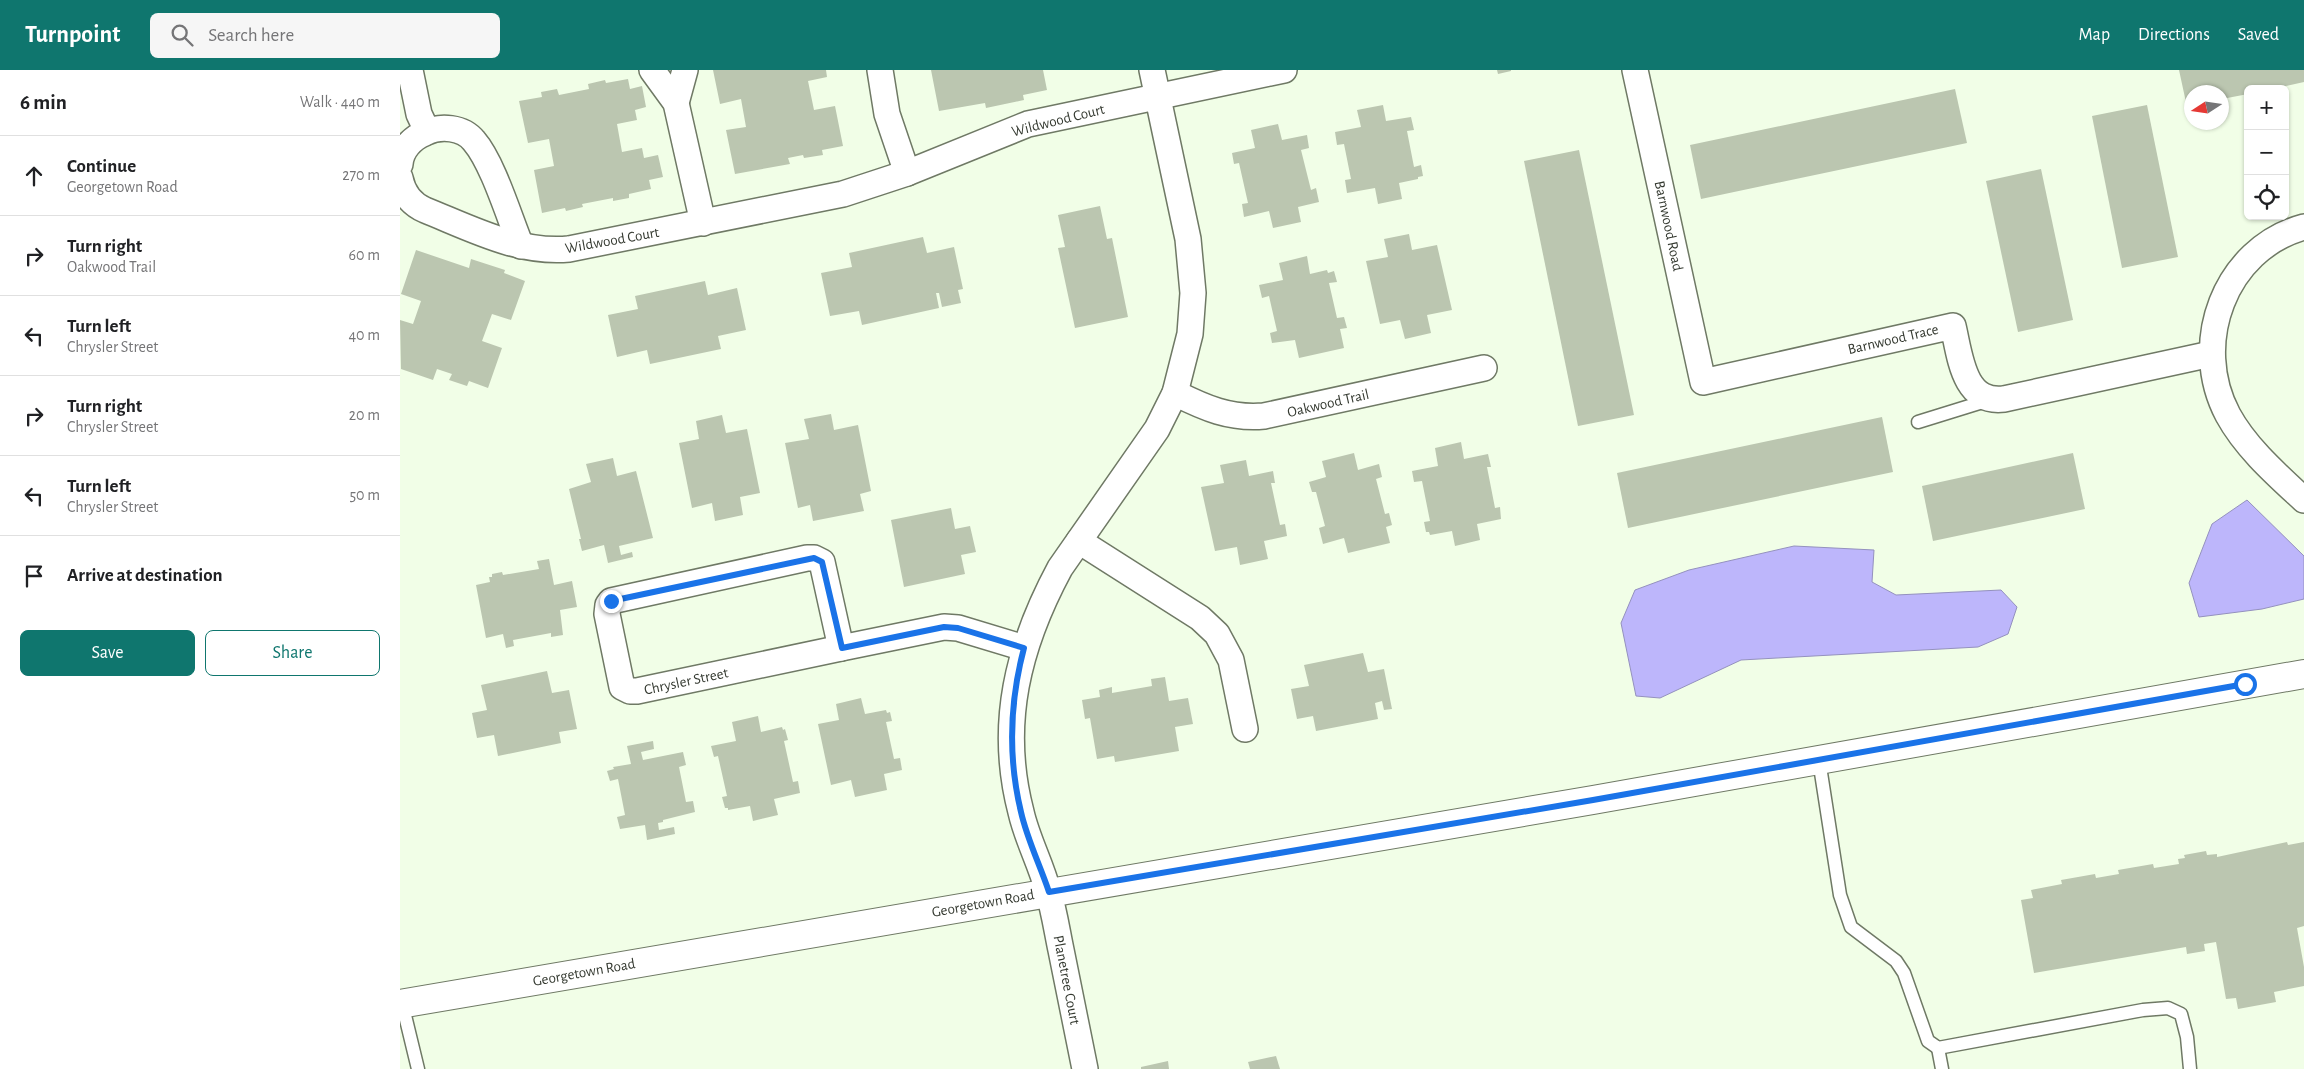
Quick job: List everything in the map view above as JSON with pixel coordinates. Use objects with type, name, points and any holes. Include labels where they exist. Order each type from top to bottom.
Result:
[{"type":"main road","name":"Georgetown Road","points":[[401,1004],[1593,800],[2304,674]]},
{"type":"street","points":[[410,70],[419,114],[427,131]]},
{"type":"street","points":[[652,70],[676,103],[703,223]]},
{"type":"street","points":[[676,103],[685,70]]},
{"type":"street","points":[[880,70],[888,114],[907,173]]},
{"type":"street","points":[[1049,892],[1021,814],[1014,780],[1012,722],[1014,692],[1024,648],[1046,593],[1060,568],[1150,440],[1175,393],[1190,334],[1192,280],[1188,239],[1152,70]]},
{"type":"street","points":[[1157,97],[1284,70]]},
{"type":"street","name":"Barnwood Road","points":[[1635,70],[1703,382]]},
{"type":"street","name":"Wildwood Court","points":[[400,178],[402,186],[417,207],[521,246],[542,250],[569,249],[843,194],[907,173],[1028,124],[1157,97]]},
{"type":"street","points":[[400,164],[407,146],[416,137],[427,131],[442,128],[456,130],[474,140],[485,157],[521,246]]},
{"type":"street","points":[[2304,227],[2274,240],[2253,256],[2234,277],[2221,300],[2217,313],[2211,354],[2220,398],[2228,415],[2269,467],[2304,500]]},
{"type":"street","name":"Barnwood Trace","points":[[1703,382],[1953,326],[1966,379],[1978,395],[1992,399]]},
{"type":"street","points":[[1992,399],[2004,399],[2211,354]]},
{"type":"street","name":"Oakwood Trail","points":[[1175,393],[1219,413],[1246,418],[1264,416],[1484,368]]},
{"type":"street","points":[[1079,541],[1200,618],[1217,634],[1231,660],[1245,728]]},
{"type":"street","name":"Chrysler Street","points":[[842,648],[822,562],[814,558],[615,598],[608,605],[607,614],[622,687],[630,691],[842,648],[944,627],[958,628],[1024,648]]},
{"type":"street","name":"Planetree Court","points":[[1049,892],[1084,1069]]},
{"type":"lane","points":[[1918,422],[1992,399]]},
{"type":"lane","points":[[1819,760],[1840,895],[1850,927],[1896,961],[1904,973],[1928,1041],[1938,1048],[1942,1069]]},
{"type":"lane","points":[[401,1004],[418,1069]]},
{"type":"lane","points":[[1938,1048],[2143,1010],[2168,1008],[2181,1014],[2187,1037],[2190,1069]]},
{"type":"shaded area","points":[[2247,500],[2304,556],[2304,599],[2262,609],[2199,617],[2189,583],[2212,524]]},
{"type":"shaded area","points":[[1794,546],[1874,550],[1872,582],[1896,595],[2001,590],[2017,607],[2008,634],[1978,647],[1741,660],[1660,698],[1636,696],[1621,623],[1635,590],[1689,570]]},
{"type":"building","points":[[713,70],[826,70],[827,77],[808,81],[814,110],[835,106],[843,146],[822,150],[823,155],[804,158],[803,155],[788,158],[790,164],[735,174],[726,130],[746,127],[741,99],[720,104]]},
{"type":"building","points":[[931,70],[1043,70],[1047,90],[1023,95],[1024,100],[986,108],[985,103],[939,111]]},
{"type":"building","points":[[1497,70],[1511,70],[1511,71],[1498,74]]},
{"type":"building","points":[[2179,70],[2304,70],[2304,82],[2289,85],[2244,85],[2244,95],[2229,98],[2229,85],[2184,85],[2184,93]]},
{"type":"building","points":[[628,79],[630,89],[642,86],[646,107],[635,110],[637,120],[617,124],[622,152],[642,148],[644,158],[658,155],[663,177],[649,180],[651,189],[629,194],[629,198],[613,201],[613,198],[582,204],[583,207],[566,211],[565,208],[542,213],[534,170],[554,166],[549,139],[528,143],[519,101],[542,97],[541,92],[557,89],[559,95],[589,89],[588,84],[605,80],[606,83]]},
{"type":"building","points":[[1955,89],[1967,143],[1701,199],[1690,145]]},
{"type":"building","points":[[1383,105],[1386,121],[1411,117],[1414,130],[1407,131],[1414,167],[1421,165],[1423,176],[1399,183],[1402,199],[1378,204],[1375,188],[1347,193],[1345,180],[1351,179],[1344,144],[1337,145],[1335,132],[1361,127],[1357,110]]},
{"type":"building","points":[[2147,105],[2178,257],[2122,268],[2092,116]]},
{"type":"building","points":[[1278,124],[1282,140],[1307,135],[1309,148],[1301,150],[1311,190],[1316,188],[1319,202],[1298,207],[1301,222],[1273,228],[1269,211],[1244,217],[1242,204],[1248,203],[1239,163],[1234,164],[1232,153],[1255,148],[1251,130]]},
{"type":"building","points":[[1579,150],[1634,415],[1578,426],[1524,161]]},
{"type":"building","points":[[2041,169],[2073,320],[2018,332],[1986,181]]},
{"type":"building","points":[[1100,206],[1107,239],[1112,238],[1128,317],[1075,328],[1058,248],[1065,247],[1058,215]]},
{"type":"building","points":[[1409,234],[1412,250],[1437,245],[1452,310],[1427,315],[1431,333],[1405,339],[1400,320],[1380,324],[1366,261],[1388,257],[1384,239]]},
{"type":"building","points":[[923,237],[927,253],[954,247],[963,289],[958,290],[961,303],[942,307],[939,293],[936,293],[939,308],[862,325],[859,311],[830,316],[821,273],[852,267],[849,253]]},
{"type":"building","points":[[416,250],[469,268],[471,259],[505,270],[504,273],[525,281],[511,320],[492,314],[482,341],[502,348],[488,388],[469,381],[467,386],[449,380],[452,374],[437,369],[433,380],[401,369],[400,320],[413,324],[421,301],[401,294]]},
{"type":"building","points":[[1307,256],[1310,274],[1327,270],[1328,273],[1334,271],[1337,282],[1329,283],[1337,318],[1344,317],[1347,328],[1340,329],[1344,348],[1299,358],[1295,340],[1272,343],[1270,333],[1277,331],[1269,296],[1262,298],[1259,285],[1283,280],[1279,263]]},
{"type":"building","points":[[705,281],[708,295],[737,288],[746,330],[718,336],[721,349],[650,364],[647,350],[617,357],[608,315],[638,309],[635,296]]},
{"type":"building","points":[[831,414],[834,430],[858,425],[871,491],[860,494],[864,511],[813,521],[810,505],[798,508],[785,443],[809,439],[804,419]]},
{"type":"building","points":[[722,415],[726,433],[747,429],[760,493],[740,497],[743,515],[715,521],[712,503],[692,508],[679,443],[699,439],[696,421]]},
{"type":"building","points":[[1882,417],[1893,472],[1628,528],[1617,473]]},
{"type":"building","points":[[1461,442],[1464,459],[1488,454],[1491,467],[1487,467],[1495,508],[1500,507],[1501,519],[1477,524],[1480,540],[1455,546],[1452,531],[1430,535],[1429,532],[1426,532],[1424,522],[1430,521],[1422,481],[1414,482],[1412,471],[1438,466],[1435,448]]},
{"type":"building","points":[[1354,453],[1358,470],[1379,464],[1382,477],[1376,479],[1385,514],[1389,513],[1392,525],[1386,527],[1390,543],[1348,553],[1344,538],[1323,544],[1319,528],[1325,526],[1316,492],[1312,492],[1309,482],[1326,477],[1322,461]]},
{"type":"building","points":[[2073,453],[2085,509],[1933,541],[1922,486]]},
{"type":"building","points":[[613,458],[617,476],[636,471],[653,538],[619,546],[621,555],[632,552],[633,557],[608,563],[604,545],[582,551],[569,489],[591,482],[586,464]]},
{"type":"building","points":[[1246,460],[1249,476],[1273,471],[1275,483],[1271,483],[1280,525],[1285,524],[1287,536],[1264,541],[1268,559],[1240,565],[1237,547],[1215,551],[1201,487],[1224,483],[1220,465]]},
{"type":"building","points":[[951,508],[955,529],[970,526],[976,552],[961,555],[965,574],[904,587],[891,520]]},
{"type":"building","points":[[549,559],[554,585],[572,581],[577,607],[560,610],[563,635],[551,637],[551,633],[513,640],[514,646],[506,648],[503,634],[486,638],[476,585],[490,582],[489,577],[492,577],[492,574],[502,572],[503,575],[539,569],[537,561]]},
{"type":"building","points":[[1363,653],[1368,672],[1384,669],[1392,709],[1384,710],[1382,701],[1375,703],[1378,719],[1316,731],[1313,716],[1297,719],[1291,689],[1309,686],[1304,665]]},
{"type":"building","points":[[547,671],[552,693],[569,690],[577,729],[559,732],[561,743],[498,756],[494,735],[477,738],[472,713],[487,710],[481,685]]},
{"type":"building","points":[[1165,677],[1169,701],[1188,698],[1193,724],[1175,727],[1179,751],[1115,762],[1114,756],[1097,759],[1090,718],[1085,719],[1082,700],[1100,697],[1099,690],[1112,687],[1112,693],[1152,686],[1151,679]]},
{"type":"building","points":[[861,698],[865,714],[886,710],[887,713],[890,712],[892,721],[886,722],[894,759],[900,758],[902,770],[884,774],[887,790],[855,797],[851,780],[831,785],[818,724],[839,720],[836,704]]},
{"type":"building","points":[[758,716],[761,732],[782,727],[783,730],[785,729],[788,740],[784,741],[793,782],[798,781],[800,793],[774,799],[778,815],[753,821],[750,806],[728,810],[728,808],[725,808],[722,797],[727,796],[718,756],[714,757],[711,746],[736,741],[732,722]]},
{"type":"building","points":[[653,741],[654,749],[641,752],[643,760],[683,752],[686,765],[679,767],[686,802],[693,801],[695,812],[663,820],[663,822],[658,823],[659,830],[674,827],[675,834],[647,840],[645,825],[620,829],[617,817],[625,815],[618,779],[610,781],[607,771],[614,769],[613,767],[631,764],[627,746]]},
{"type":"building","points":[[2287,842],[2288,845],[2304,842],[2304,926],[2297,928],[2304,967],[2304,986],[2274,992],[2276,1002],[2238,1009],[2236,998],[2226,999],[2216,942],[2204,944],[2205,951],[2187,954],[2186,947],[2034,973],[2021,900],[2033,898],[2031,890],[2062,884],[2061,880],[2095,874],[2096,878],[2119,874],[2118,870],[2153,864],[2154,868],[2179,864],[2178,859],[2185,858],[2184,855],[2206,851],[2207,855],[2217,854],[2217,857]]},
{"type":"building","points":[[1276,1056],[1280,1069],[1250,1069],[1248,1062]]},
{"type":"building","points":[[1168,1061],[1169,1069],[1141,1069],[1141,1067]]},
{"type":"route","points":[[611,601],[615,598],[814,558],[822,562],[842,648],[935,627],[954,627],[1024,648],[1014,692],[1012,722],[1014,780],[1021,814],[1049,892],[1593,800],[2245,684]]}]
